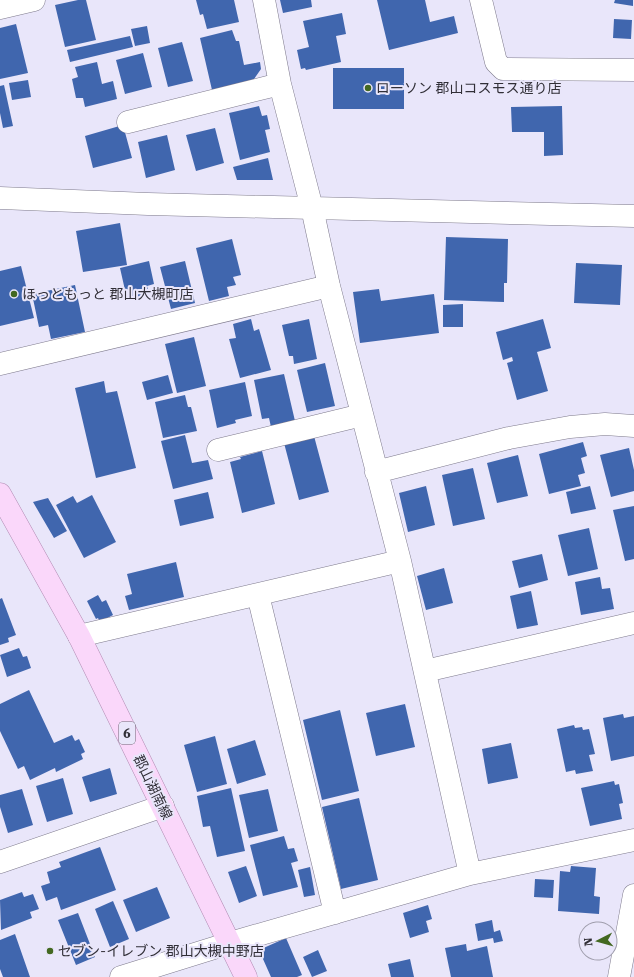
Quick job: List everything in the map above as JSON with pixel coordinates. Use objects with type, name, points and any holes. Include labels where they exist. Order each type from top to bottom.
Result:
[{"type":"main road","name":"郡山湖南線","points":[[1,497],[79,636],[246,977]]},
{"type":"street","points":[[0,8],[34,0]]},
{"type":"street","points":[[264,0],[280,84],[312,208],[329,286],[400,561],[470,874]]},
{"type":"street","points":[[481,0],[496,62],[503,69],[634,70]]},
{"type":"street","points":[[128,122],[280,84]]},
{"type":"street","points":[[0,198],[148,204],[634,216]]},
{"type":"street","points":[[0,364],[329,286]]},
{"type":"street","points":[[218,450],[362,415]]},
{"type":"street","points":[[376,472],[509,438],[570,427],[604,424],[634,426]]},
{"type":"street","points":[[79,636],[400,561]]},
{"type":"street","points":[[258,594],[335,913]]},
{"type":"street","points":[[425,671],[634,623]]},
{"type":"street","points":[[0,862],[163,806]]},
{"type":"street","points":[[120,977],[230,943],[470,874],[634,840]]},
{"type":"street","points":[[619,977],[634,895]]},
{"type":"building","points":[[78,0],[86,0],[96,40],[65,47],[55,5]]},
{"type":"building","points":[[196,0],[234,0],[239,22],[207,29],[203,14],[200,15]]},
{"type":"building","points":[[280,0],[311,0],[312,7],[283,13]]},
{"type":"building","points":[[377,0],[425,0],[430,22],[454,16],[458,33],[389,50]]},
{"type":"building","points":[[615,0],[633,0],[633,6],[614,3]]},
{"type":"building","points":[[342,13],[346,34],[336,36],[341,62],[306,70],[305,68],[301,69],[297,50],[309,47],[303,21]]},
{"type":"building","points":[[614,19],[632,20],[631,39],[613,38]]},
{"type":"building","points":[[16,24],[28,73],[0,79],[0,28]]},
{"type":"building","points":[[147,26],[150,43],[135,46],[131,29]]},
{"type":"building","points":[[232,30],[236,41],[239,41],[244,65],[260,62],[261,69],[252,82],[212,90],[200,38]]},
{"type":"building","points":[[130,36],[133,47],[70,62],[67,50]]},
{"type":"building","points":[[182,42],[193,81],[168,87],[158,48]]},
{"type":"building","points":[[143,53],[152,87],[125,94],[116,60]]},
{"type":"building","points":[[97,62],[102,84],[113,81],[117,99],[85,107],[83,98],[76,98],[72,79],[78,77],[75,67]]},
{"type":"building","name":"ローソン 郡山コスモス通り店","points":[[333,68],[404,68],[404,109],[333,109]]},
{"type":"building","points":[[28,80],[31,97],[12,100],[9,83]]},
{"type":"building","points":[[4,85],[13,126],[3,128],[0,113],[0,86]]},
{"type":"building","points":[[259,106],[262,116],[267,115],[270,129],[265,130],[270,152],[240,160],[229,113]]},
{"type":"building","points":[[562,106],[563,155],[544,156],[544,132],[512,132],[511,107]]},
{"type":"building","points":[[123,125],[132,158],[93,168],[85,136]]},
{"type":"building","points":[[215,128],[224,163],[196,171],[186,135]]},
{"type":"building","points":[[167,135],[175,170],[146,178],[138,142]]},
{"type":"building","points":[[268,158],[273,180],[237,180],[233,167]]},
{"type":"building","points":[[120,223],[127,265],[83,272],[76,231]]},
{"type":"building","points":[[446,237],[508,239],[507,283],[504,283],[504,302],[444,300]]},
{"type":"building","points":[[232,239],[241,275],[233,277],[236,285],[227,287],[229,296],[209,301],[196,248]]},
{"type":"building","points":[[149,261],[154,284],[147,286],[149,294],[127,299],[120,268]]},
{"type":"building","points":[[185,261],[195,303],[171,309],[160,267]]},
{"type":"building","points":[[576,263],[622,265],[620,305],[574,303]]},
{"type":"building","name":"ほっともっと 郡山大槻町店","points":[[21,266],[34,318],[0,326],[0,271]]},
{"type":"building","points":[[75,285],[85,332],[51,339],[48,325],[39,327],[32,294]]},
{"type":"building","points":[[379,289],[381,301],[434,294],[439,333],[360,343],[353,292]]},
{"type":"building","points":[[463,304],[463,327],[443,327],[443,305]]},
{"type":"building","points":[[251,319],[254,331],[259,329],[271,370],[240,378],[229,339],[236,338],[233,324]]},
{"type":"building","points":[[309,319],[317,359],[294,364],[293,356],[289,356],[282,325]]},
{"type":"building","points":[[543,319],[551,348],[537,352],[548,391],[517,400],[507,363],[513,361],[512,357],[503,360],[496,332]]},
{"type":"building","points":[[194,337],[206,386],[177,393],[165,344]]},
{"type":"building","points":[[325,363],[335,406],[307,412],[297,370]]},
{"type":"building","points":[[284,374],[295,421],[271,427],[269,418],[262,419],[254,380]]},
{"type":"building","points":[[168,375],[173,393],[147,400],[142,382]]},
{"type":"building","points":[[104,381],[106,393],[117,391],[136,468],[96,478],[75,388]]},
{"type":"building","points":[[245,382],[252,416],[235,420],[236,423],[217,428],[209,390]]},
{"type":"building","points":[[185,395],[188,407],[191,407],[197,431],[163,438],[155,402]]},
{"type":"building","points":[[185,435],[192,463],[208,460],[213,479],[173,489],[161,441]]},
{"type":"building","points":[[314,436],[329,492],[299,500],[284,443]]},
{"type":"building","points":[[583,442],[587,456],[581,458],[585,473],[578,475],[581,486],[549,494],[539,454]]},
{"type":"building","points":[[629,448],[634,470],[634,491],[611,497],[600,455]]},
{"type":"building","points":[[262,451],[275,504],[242,513],[230,462],[241,459],[240,457]]},
{"type":"building","points":[[518,455],[528,496],[497,503],[487,463]]},
{"type":"building","points":[[473,468],[485,519],[453,526],[442,475]]},
{"type":"building","points":[[426,486],[435,525],[408,532],[399,493]]},
{"type":"building","points":[[590,486],[596,509],[571,514],[566,492]]},
{"type":"building","points":[[208,492],[214,518],[180,526],[174,500]]},
{"type":"building","points":[[92,495],[116,542],[84,558],[56,505],[73,496],[77,503]]},
{"type":"building","points":[[48,498],[67,531],[54,538],[33,502]]},
{"type":"building","points":[[634,506],[634,559],[625,561],[613,510]]},
{"type":"building","points":[[589,528],[598,569],[568,576],[558,535]]},
{"type":"building","points":[[542,554],[548,580],[519,588],[512,561]]},
{"type":"building","points":[[176,562],[184,597],[129,610],[125,596],[132,594],[127,574]]},
{"type":"building","points":[[444,568],[453,603],[426,610],[417,576]]},
{"type":"building","points":[[600,577],[602,589],[610,588],[614,609],[581,615],[575,582]]},
{"type":"building","points":[[531,591],[538,625],[517,629],[510,596]]},
{"type":"building","points":[[98,595],[102,602],[106,600],[113,615],[100,622],[98,618],[96,619],[87,601]]},
{"type":"building","points":[[2,598],[16,635],[8,638],[9,642],[0,645],[0,599]]},
{"type":"building","points":[[19,648],[23,657],[27,656],[31,668],[7,677],[0,655]]},
{"type":"building","points":[[29,690],[54,743],[72,735],[75,741],[79,739],[85,752],[81,754],[83,759],[56,772],[55,768],[30,780],[24,766],[18,769],[0,731],[0,704]]},
{"type":"building","points":[[405,704],[415,747],[376,756],[366,713]]},
{"type":"building","points":[[340,710],[359,791],[322,800],[303,720]]},
{"type":"building","points":[[623,714],[624,718],[634,716],[634,756],[611,761],[603,718]]},
{"type":"building","points":[[574,725],[575,728],[582,727],[583,730],[589,729],[595,754],[589,755],[593,771],[576,774],[575,770],[566,772],[557,729]]},
{"type":"building","points":[[215,736],[227,784],[197,792],[184,745]]},
{"type":"building","points":[[255,740],[266,775],[237,784],[227,749]]},
{"type":"building","points":[[511,743],[518,778],[488,784],[482,749]]},
{"type":"building","points":[[110,768],[117,794],[90,802],[82,777]]},
{"type":"building","points":[[63,778],[73,814],[47,822],[36,786]]},
{"type":"building","points":[[614,781],[615,785],[619,784],[623,803],[619,804],[622,819],[590,826],[581,788]]},
{"type":"building","points":[[231,788],[245,851],[217,857],[210,826],[203,827],[197,796]]},
{"type":"building","points":[[22,789],[33,825],[8,833],[0,807],[0,795]]},
{"type":"building","points":[[268,789],[278,831],[249,838],[239,795]]},
{"type":"building","points":[[359,798],[378,880],[341,889],[322,807]]},
{"type":"building","points":[[284,836],[288,849],[294,848],[298,861],[291,863],[298,887],[263,896],[250,845]]},
{"type":"building","points":[[100,847],[116,890],[61,910],[57,897],[46,901],[41,886],[50,883],[47,872],[61,867],[59,862]]},
{"type":"building","points":[[246,866],[257,896],[239,903],[228,872]]},
{"type":"building","points":[[571,866],[596,868],[594,896],[600,897],[599,914],[558,911],[560,871],[570,872]]},
{"type":"building","points":[[310,867],[315,895],[304,897],[298,870]]},
{"type":"building","points":[[535,879],[554,880],[553,898],[534,897]]},
{"type":"building","points":[[157,887],[170,918],[136,932],[123,900]]},
{"type":"building","points":[[22,892],[24,897],[33,894],[39,909],[30,912],[32,918],[1,930],[0,900]]},
{"type":"building","points":[[113,901],[129,939],[110,947],[95,909]]},
{"type":"building","points":[[428,905],[432,919],[426,921],[429,932],[410,938],[403,913]]},
{"type":"building","points":[[78,913],[95,957],[76,965],[58,920]]},
{"type":"building","points":[[492,920],[494,932],[500,930],[503,941],[494,943],[493,938],[478,941],[475,924]]},
{"type":"building","points":[[15,934],[30,977],[3,977],[0,969],[0,940]]},
{"type":"building","points":[[286,938],[302,975],[297,977],[271,977],[259,950]]},
{"type":"building","points":[[466,944],[467,951],[487,946],[493,977],[451,977],[445,948]]},
{"type":"building","points":[[318,950],[327,971],[312,977],[303,957]]},
{"type":"building","points":[[410,959],[414,977],[391,977],[388,964]]},
{"type":"place","name":"ローソン 郡山コスモス通り店","points":[[368,88]]},
{"type":"place","name":"ほっともっと 郡山大槻町店","points":[[14,294]]},
{"type":"place","name":"セブン-イレブン 郡山大槻中野店","points":[[50,951]]}]
